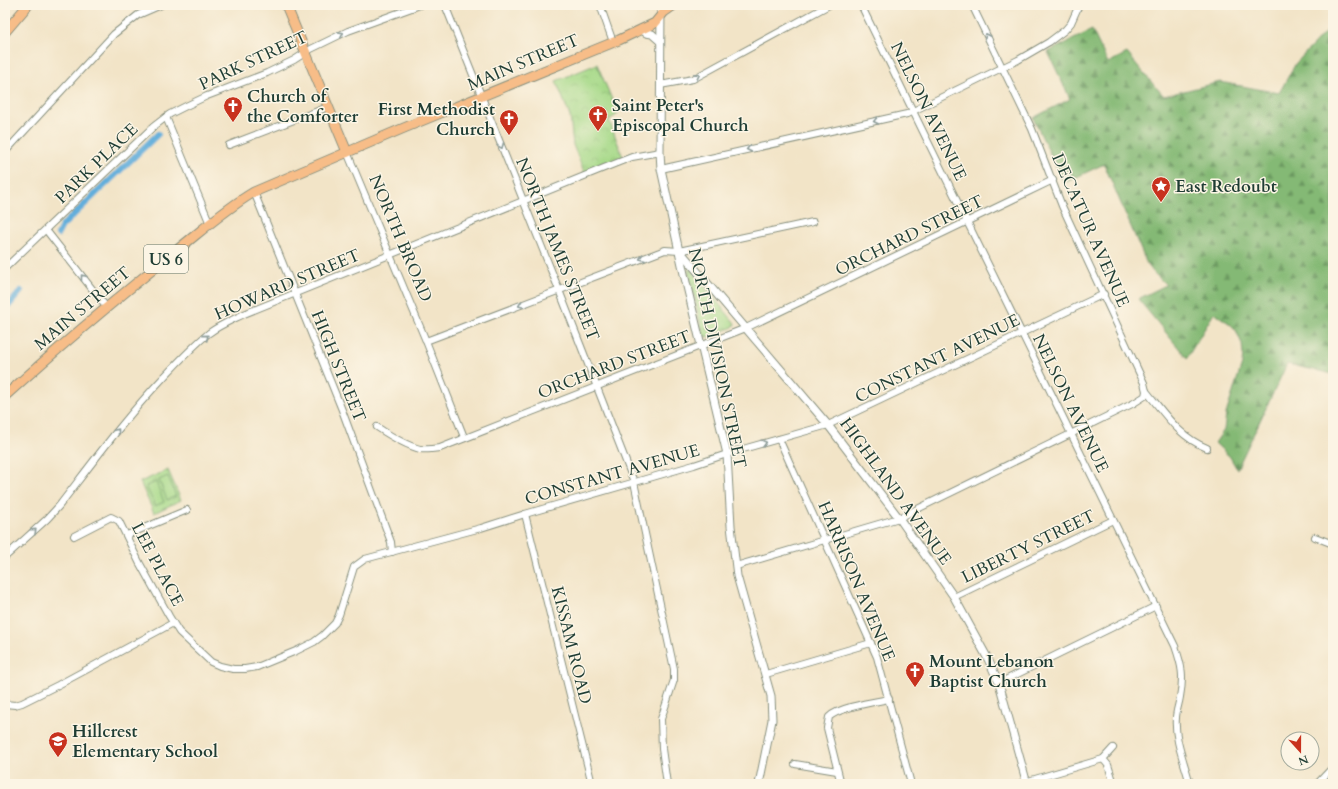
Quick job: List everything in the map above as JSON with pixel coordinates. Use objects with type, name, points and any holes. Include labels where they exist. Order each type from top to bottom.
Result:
[{"type":"main road","points":[[5,32],[28,5]]},
{"type":"main road","name":"NORTH BROAD","points":[[286,5],[347,152]]},
{"type":"main road","name":"MAIN STREET","points":[[5,396],[107,308],[239,201],[254,192],[614,42],[655,23],[668,9],[674,5]]},
{"type":"street","points":[[5,152],[114,34],[138,16],[160,5]]},
{"type":"street","name":"PARK STREET","points":[[166,117],[207,96],[267,73],[348,31],[420,5]]},
{"type":"street","name":"NORTH JAMES STREET","points":[[445,5],[597,385],[634,482],[674,669],[674,680],[661,719],[662,749],[667,784]]},
{"type":"street","points":[[600,5],[614,42]]},
{"type":"street","name":"NORTH DIVISION STREET","points":[[661,5],[661,169],[727,454],[731,526],[736,566],[771,696],[772,720],[759,784]]},
{"type":"street","points":[[660,85],[693,79],[829,5]]},
{"type":"street","name":"DECATUR AVENUE","points":[[972,5],[1032,129],[1062,206],[1144,382],[1146,391],[1183,434],[1195,443],[1207,448]]},
{"type":"street","points":[[661,169],[907,114],[1002,68],[1054,39],[1071,23],[1079,5]]},
{"type":"street","name":"NELSON AVENUE","points":[[863,6],[1175,646],[1180,662],[1182,678],[1176,728],[1181,754],[1190,784]]},
{"type":"street","points":[[641,29],[646,33],[652,34],[660,41]]},
{"type":"street","points":[[229,145],[328,107]]},
{"type":"street","points":[[166,117],[210,224]]},
{"type":"street","name":"PARK PLACE","points":[[46,230],[153,127],[166,117]]},
{"type":"street","name":"NORTH BROAD","points":[[347,152],[391,255],[464,437]]},
{"type":"street","name":"HOWARD STREET","points":[[5,557],[47,519],[59,506],[132,411],[177,363],[204,338],[218,328],[244,314],[632,157],[660,152]]},
{"type":"street","name":"ORCHARD STREET","points":[[377,427],[411,446],[422,450],[440,448],[464,437],[746,328],[1053,180]]},
{"type":"street","name":"HIGH STREET","points":[[254,192],[348,424],[391,542],[392,552]]},
{"type":"street","points":[[426,342],[665,250],[680,251],[812,222]]},
{"type":"street","points":[[5,268],[46,230],[107,308]]},
{"type":"street","name":"HIGHLAND AVENUE","points":[[680,251],[828,425],[899,518],[954,597],[988,659],[999,683],[1027,783]]},
{"type":"street","name":"CONSTANT AVENUE","points":[[173,623],[179,632],[211,662],[233,669],[256,667],[296,651],[322,636],[335,623],[339,615],[354,566],[365,559],[481,528],[828,425],[1104,294]]},
{"type":"street","points":[[736,566],[899,518],[1134,403],[1145,396],[1146,391]]},
{"type":"street","name":"HARRISON AVENUE","points":[[779,439],[877,657],[911,784]]},
{"type":"street","points":[[127,535],[187,510]]},
{"type":"street","name":"KISSAM ROAD","points":[[525,514],[592,784]]},
{"type":"street","name":"LEE PLACE","points":[[74,536],[111,517],[117,519],[127,535],[139,562],[173,623]]},
{"type":"street","name":"LIBERTY STREET","points":[[954,597],[1113,520]]},
{"type":"street","points":[[1315,537],[1333,544]]},
{"type":"street","points":[[999,683],[1156,606]]},
{"type":"street","points":[[5,704],[15,705],[58,686],[173,623]]},
{"type":"street","points":[[766,674],[871,643]]},
{"type":"street","points":[[840,784],[827,725],[829,717],[836,712],[867,703],[889,699]]},
{"type":"street","points":[[1018,784],[1027,783],[1103,759],[1113,748]]},
{"type":"street","points":[[1103,759],[1108,765],[1114,784]]},
{"type":"street","points":[[795,764],[837,771]]},
{"type":"street","points":[[1317,784],[1333,767]]},
{"type":"green space","points":[[1333,24],[1333,374],[1287,364],[1237,469],[1230,457],[1215,443],[1224,430],[1226,414],[1242,364],[1242,344],[1236,330],[1229,323],[1214,313],[1187,358],[1138,299],[1166,285],[1147,264],[1104,164],[1064,183],[1033,118],[1070,99],[1048,52],[1092,30],[1108,63],[1127,53],[1164,96],[1220,82],[1279,93],[1296,63]]},
{"type":"green space","points":[[597,64],[618,114],[609,120],[624,160],[585,174],[573,145],[570,116],[556,81]]},
{"type":"green space","points":[[690,269],[734,322],[735,324],[733,327],[708,337],[703,335],[688,270]]},
{"type":"green space","points":[[168,470],[181,500],[154,513],[140,482]]},
{"type":"green space","points":[[168,476],[176,496],[167,500],[159,480]]},
{"type":"green space","points":[[156,482],[164,502],[155,506],[146,486]]},
{"type":"waterway","points":[[58,234],[62,226],[158,134]]},
{"type":"waterway","points":[[5,310],[21,291]]},
{"type":"place","name":"Church of the Comforter","points":[[233,123]]},
{"type":"place","name":"Saint Peter's Episcopal Church","points":[[598,132]]},
{"type":"place","name":"First Methodist Church","points":[[509,136]]},
{"type":"place","name":"East Redoubt","points":[[1161,203]]},
{"type":"place","name":"Mount Lebanon Baptist Church","points":[[915,688]]},
{"type":"place","name":"Hillcrest Elementary School","points":[[58,758]]}]
